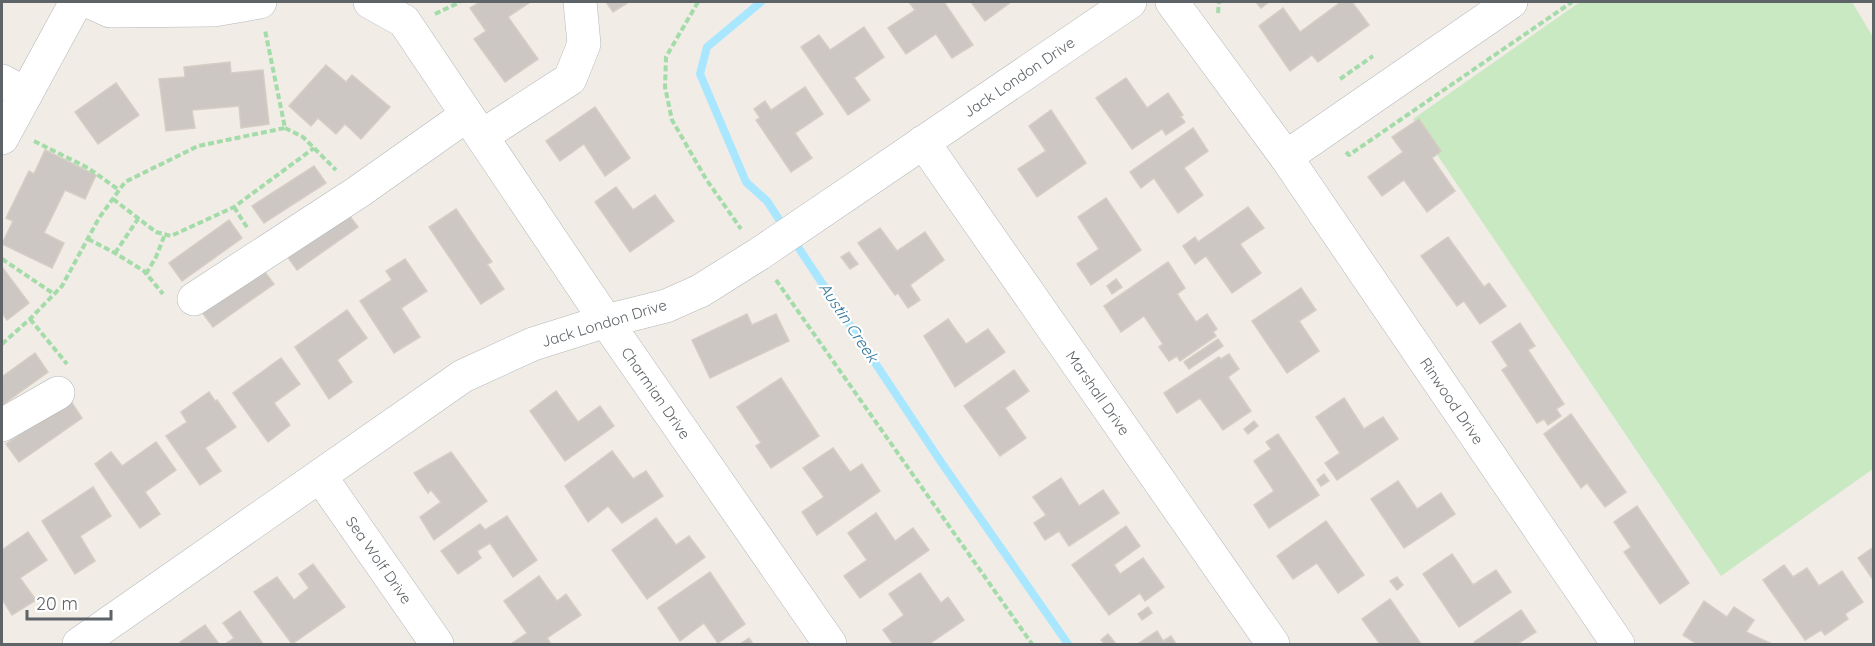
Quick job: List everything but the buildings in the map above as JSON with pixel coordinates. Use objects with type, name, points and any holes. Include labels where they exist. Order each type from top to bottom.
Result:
[{"type":"street","points":[[4,133],[14,88],[76,2]]},
{"type":"street","points":[[90,2],[110,11],[214,10],[259,2]]},
{"type":"street","name":"Charmian Drive","points":[[370,2],[400,11],[474,126],[606,321],[830,645]]},
{"type":"street","points":[[194,299],[358,192],[474,126],[570,79],[584,44],[580,2]]},
{"type":"street","name":"Jack London Drive","points":[[79,645],[463,376],[533,345],[606,321],[666,306],[700,291],[755,240],[808,219],[1130,2]]},
{"type":"street","points":[[1172,2],[1286,157],[1511,2]]},
{"type":"street","name":"Marshall Drive","points":[[923,142],[1273,645]]},
{"type":"street","name":"Rinwood Drive","points":[[1286,157],[1618,645]]},
{"type":"street","points":[[2,425],[58,393]]},
{"type":"street","name":"Sea Wolf Drive","points":[[320,476],[437,645]]},
{"type":"path","points":[[259,2],[285,128]]},
{"type":"path","points":[[698,2],[666,57],[665,87],[672,120],[706,179],[755,240],[1032,645]]},
{"type":"path","points":[[1218,16],[1220,2]]},
{"type":"path","points":[[1340,153],[1344,149],[1349,155],[1572,2]]},
{"type":"path","points":[[1338,80],[1375,56]]},
{"type":"path","points":[[2,344],[62,286],[99,218],[125,182],[198,146],[285,128],[303,137],[358,192]]},
{"type":"path","points":[[4,133],[88,168],[119,190]]},
{"type":"path","points":[[113,199],[156,232],[171,236],[234,207],[314,148]]},
{"type":"path","points":[[115,253],[139,219]]},
{"type":"path","points":[[146,274],[165,234]]},
{"type":"path","points":[[733,236],[755,240]]},
{"type":"path","points":[[88,239],[115,253],[146,274],[172,305],[185,307],[194,299]]},
{"type":"path","points":[[2,259],[54,294]]},
{"type":"path","points":[[30,319],[71,368],[58,393]]},
{"type":"green space","points":[[1580,2],[1852,2],[1873,37],[1873,469],[1721,576],[1413,119]]},
{"type":"waterway","name":"Austin Creek","points":[[761,2],[707,47],[700,74],[746,182],[767,201],[784,227]]},
{"type":"waterway","name":"Austin Creek","points":[[792,238],[941,462],[1068,644]]}]
